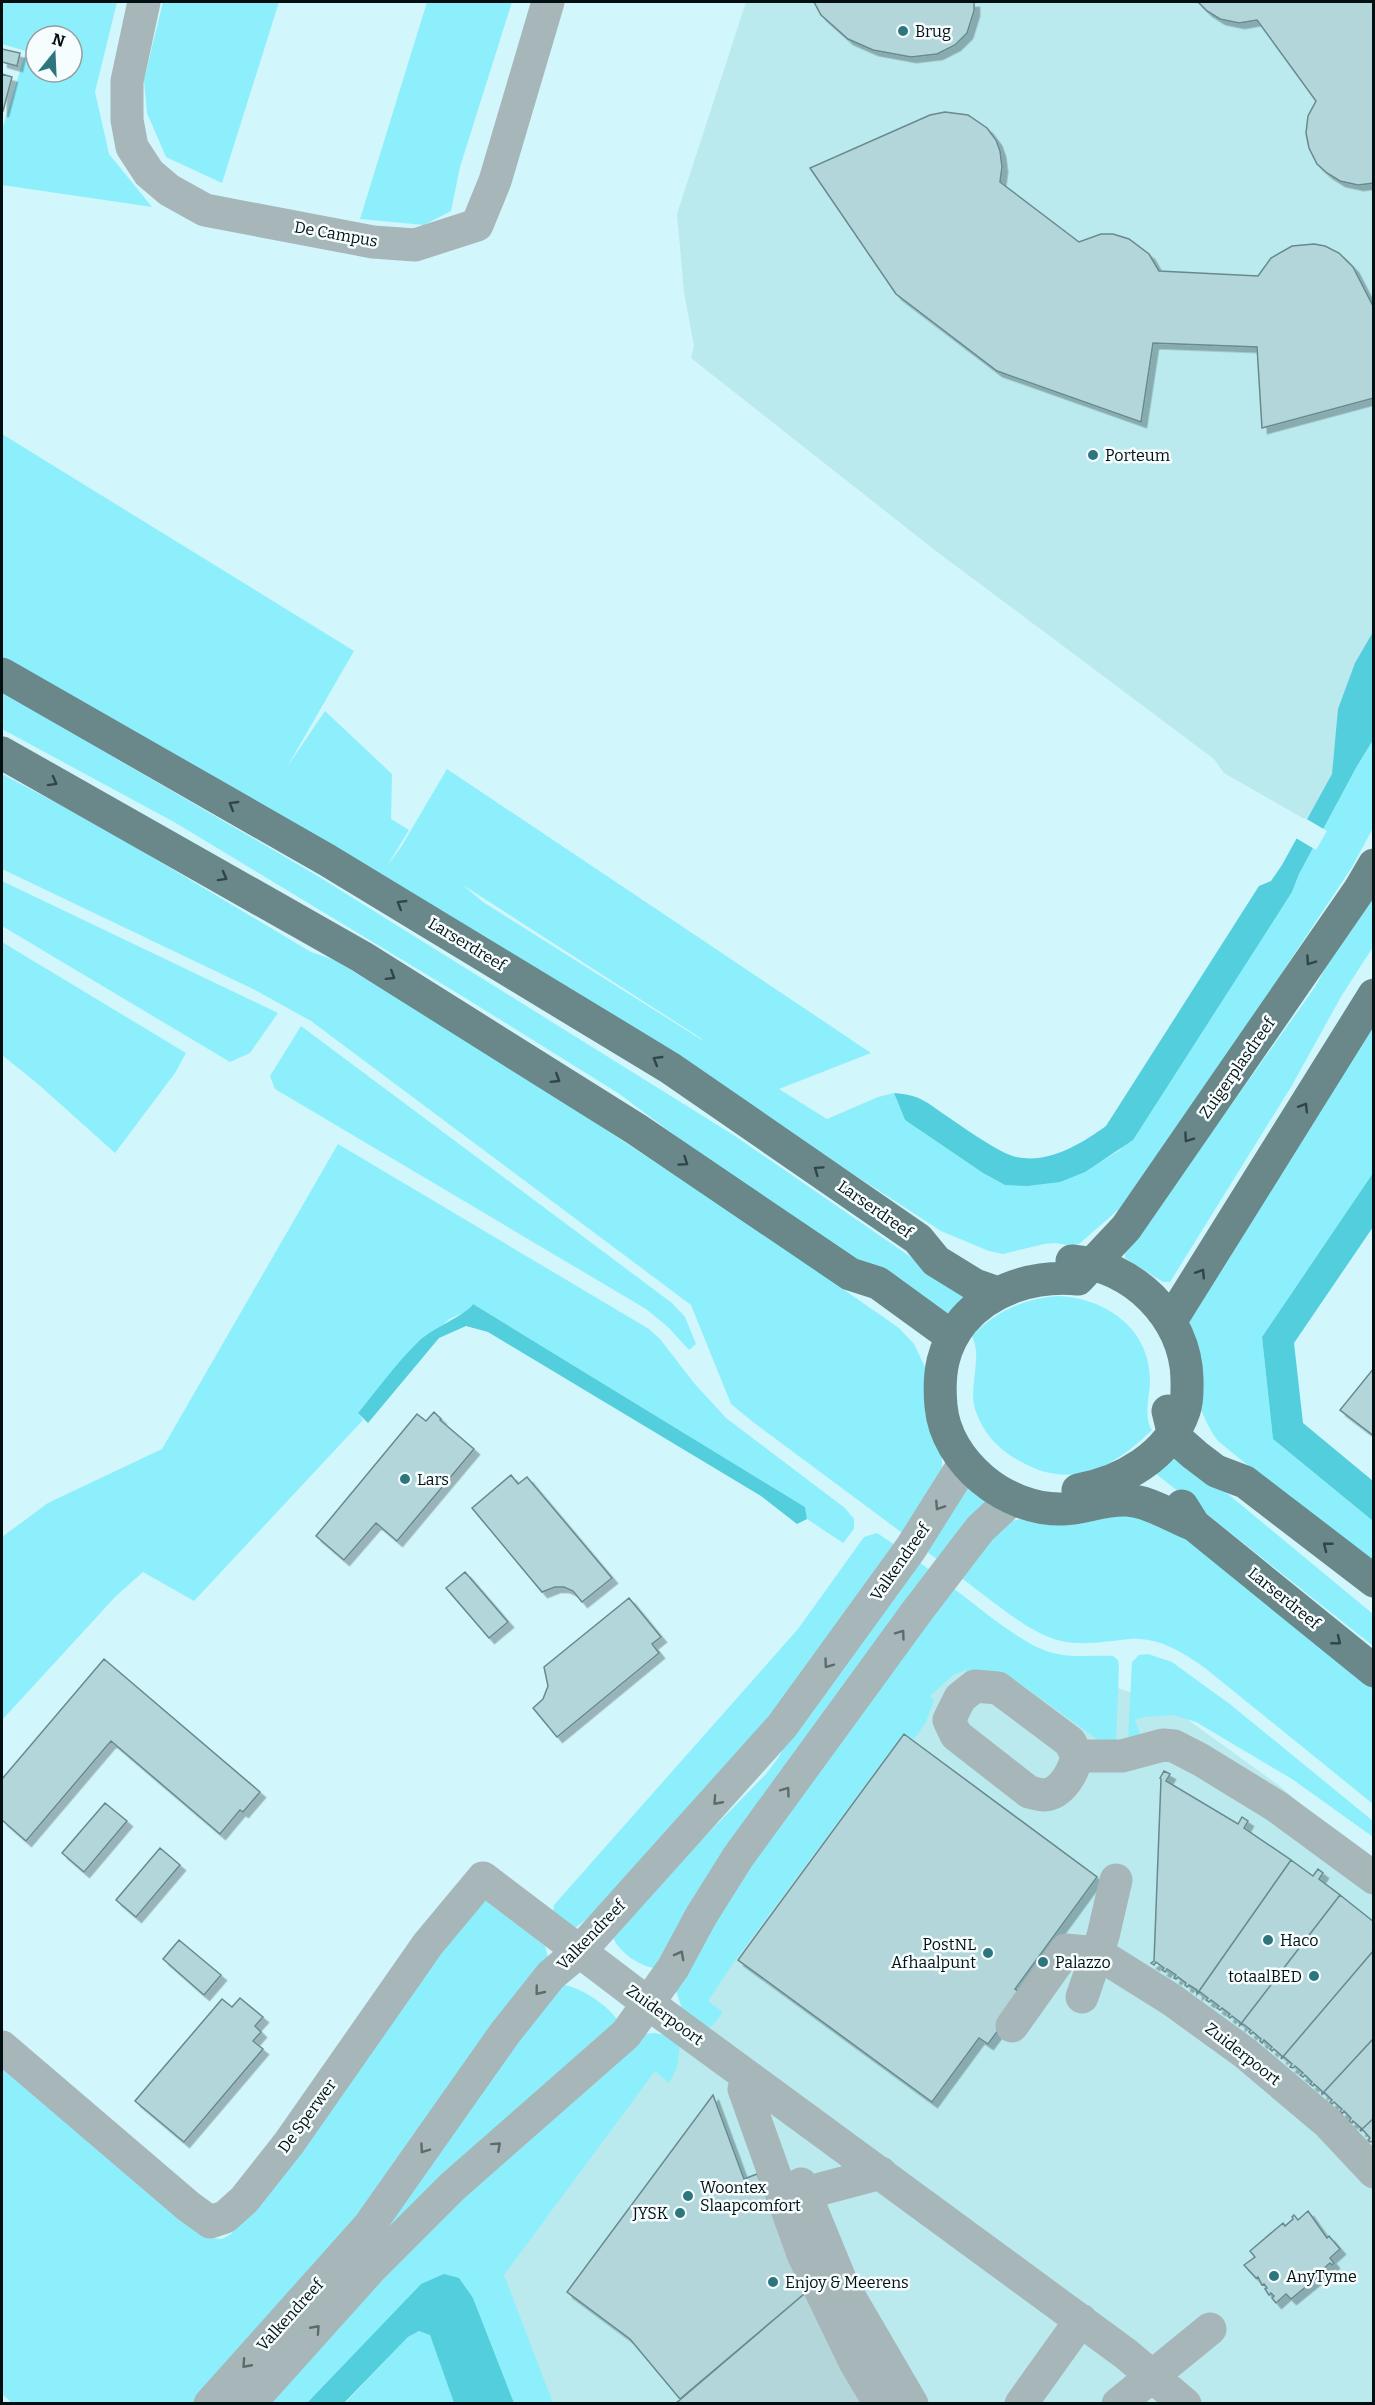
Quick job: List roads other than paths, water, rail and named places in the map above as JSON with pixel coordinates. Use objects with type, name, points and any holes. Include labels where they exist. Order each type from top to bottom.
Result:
[{"type":"main road","name":"Larserdreef","points":[[2,674],[327,860],[670,1068],[918,1239],[947,1246],[998,1281]]},
{"type":"main road","points":[[2,753],[362,957],[636,1129],[850,1274],[878,1283],[957,1359],[957,1405],[968,1437],[1020,1491]]},
{"type":"main road","name":"Zuigerplasdreef","points":[[1085,1271],[1126,1228],[1360,889],[1374,865]]},
{"type":"main road","points":[[1170,1323],[1374,995]]},
{"type":"main road","points":[[1055,1261],[1085,1271],[1114,1271],[1136,1284],[1155,1301],[1170,1323],[1182,1348],[1187,1370],[1187,1396],[1178,1422],[1130,1486],[1096,1487],[1068,1492],[1020,1491],[979,1476],[965,1462],[951,1440],[942,1414],[939,1378],[946,1349],[972,1311],[1010,1269],[1055,1261]]},
{"type":"main road","points":[[1085,1271],[1102,1285],[1117,1292],[1142,1313],[1156,1332],[1164,1350],[1168,1370],[1168,1419],[1178,1422]]},
{"type":"main road","points":[[1178,1422],[1179,1441],[1216,1471],[1245,1482],[1374,1581]]},
{"type":"main road","name":"Larserdreef","points":[[1130,1486],[1155,1484],[1180,1503],[1194,1525],[1374,1671]]},
{"type":"street","name":"De Campus","points":[[144,2],[127,81],[127,120],[132,147],[148,173],[169,190],[205,210],[373,242],[415,244],[477,225],[495,182],[548,2]]},
{"type":"street","name":"Valkendreef","points":[[210,2403],[369,2226],[505,2033],[551,1975],[580,1951],[782,1726],[911,1548],[965,1462]]},
{"type":"street","name":"Valkendreef","points":[[249,2403],[372,2267],[444,2195],[626,2034],[673,1968],[701,1916],[745,1848],[918,1610],[980,1529],[1020,1491]]},
{"type":"street","points":[[1077,1756],[1122,1756],[1153,1747],[1174,1746],[1276,1806],[1374,1878]]},
{"type":"street","name":"De Sperwer","points":[[2,2048],[188,2206],[210,2222],[225,2217],[250,2192],[289,2143],[428,1944],[483,1878],[580,1951]]},
{"type":"street","points":[[1082,1997],[1097,1953],[1116,1880]]},
{"type":"street","name":"Zuiderpoort","points":[[1012,2026],[1066,1950],[1097,1953],[1172,2000],[1245,2053],[1328,2123],[1374,2172]]},
{"type":"street","name":"Zuiderpoort","points":[[580,1951],[1081,2320],[1153,2374],[1185,2403]]},
{"type":"street","points":[[750,2078],[744,2089],[794,2196],[842,2284],[912,2403]]},
{"type":"street","points":[[793,2109],[780,2125],[803,2254],[855,2362],[880,2403]]},
{"type":"street","points":[[794,2196],[881,2173]]},
{"type":"street","points":[[1021,2403],[1081,2320]]},
{"type":"street","points":[[1118,2403],[1210,2329]]},
{"type":"place","name":"Brug","points":[[903,31]]},
{"type":"place","name":"Porteum","points":[[1093,455]]},
{"type":"place","name":"Lars","points":[[405,1479]]},
{"type":"place","name":"Haco","points":[[1268,1940]]},
{"type":"place","name":"PostNL Afhaalpunt","points":[[988,1953]]},
{"type":"place","name":"Palazzo","points":[[1043,1962]]},
{"type":"place","name":"totaalBED","points":[[1314,1976]]},
{"type":"place","name":"Woontex Slaapcomfort","points":[[688,2196]]},
{"type":"place","name":"JYSK","points":[[680,2213]]},
{"type":"place","name":"AnyTyme","points":[[1274,2276]]},
{"type":"place","name":"Enjoy & Meerens","points":[[773,2282]]}]
